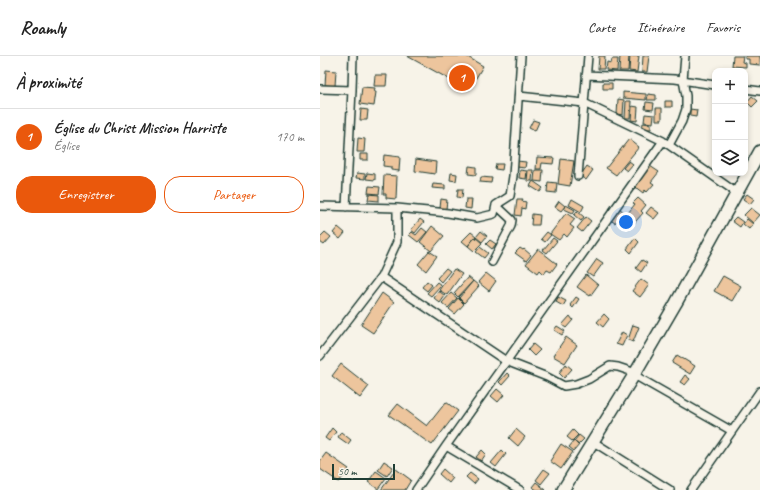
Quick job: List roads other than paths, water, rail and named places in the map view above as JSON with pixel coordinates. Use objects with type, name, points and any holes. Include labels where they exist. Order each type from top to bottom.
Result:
[{"type":"street","points":[[346,207],[353,56]]},
{"type":"street","points":[[320,206],[397,208],[448,213],[477,218],[494,214],[496,205],[510,196],[513,176],[521,56]]},
{"type":"street","points":[[578,176],[588,56]]},
{"type":"street","points":[[416,490],[506,361],[682,121],[686,109],[686,96],[683,80],[685,56]]},
{"type":"street","points":[[586,75],[683,80],[712,85]]},
{"type":"street","points":[[320,88],[352,90]]},
{"type":"street","points":[[748,89],[760,91]]},
{"type":"street","points":[[519,96],[584,103],[666,143],[737,192]]},
{"type":"street","points":[[562,490],[634,375],[676,303],[760,151]]},
{"type":"street","points":[[492,262],[511,226],[512,220],[496,205]]},
{"type":"street","points":[[320,356],[382,277],[397,242],[397,208]]},
{"type":"street","points":[[382,277],[506,361],[547,377],[564,386],[576,384],[589,379],[610,366],[618,367],[630,371],[634,375],[732,431]]},
{"type":"street","points":[[691,490],[760,391]]},
{"type":"street","points":[[592,441],[670,490]]},
{"type":"street","points":[[446,446],[520,490]]},
{"type":"place","name":"Église du Christ Mission Harriste","points":[[462,78]]}]
